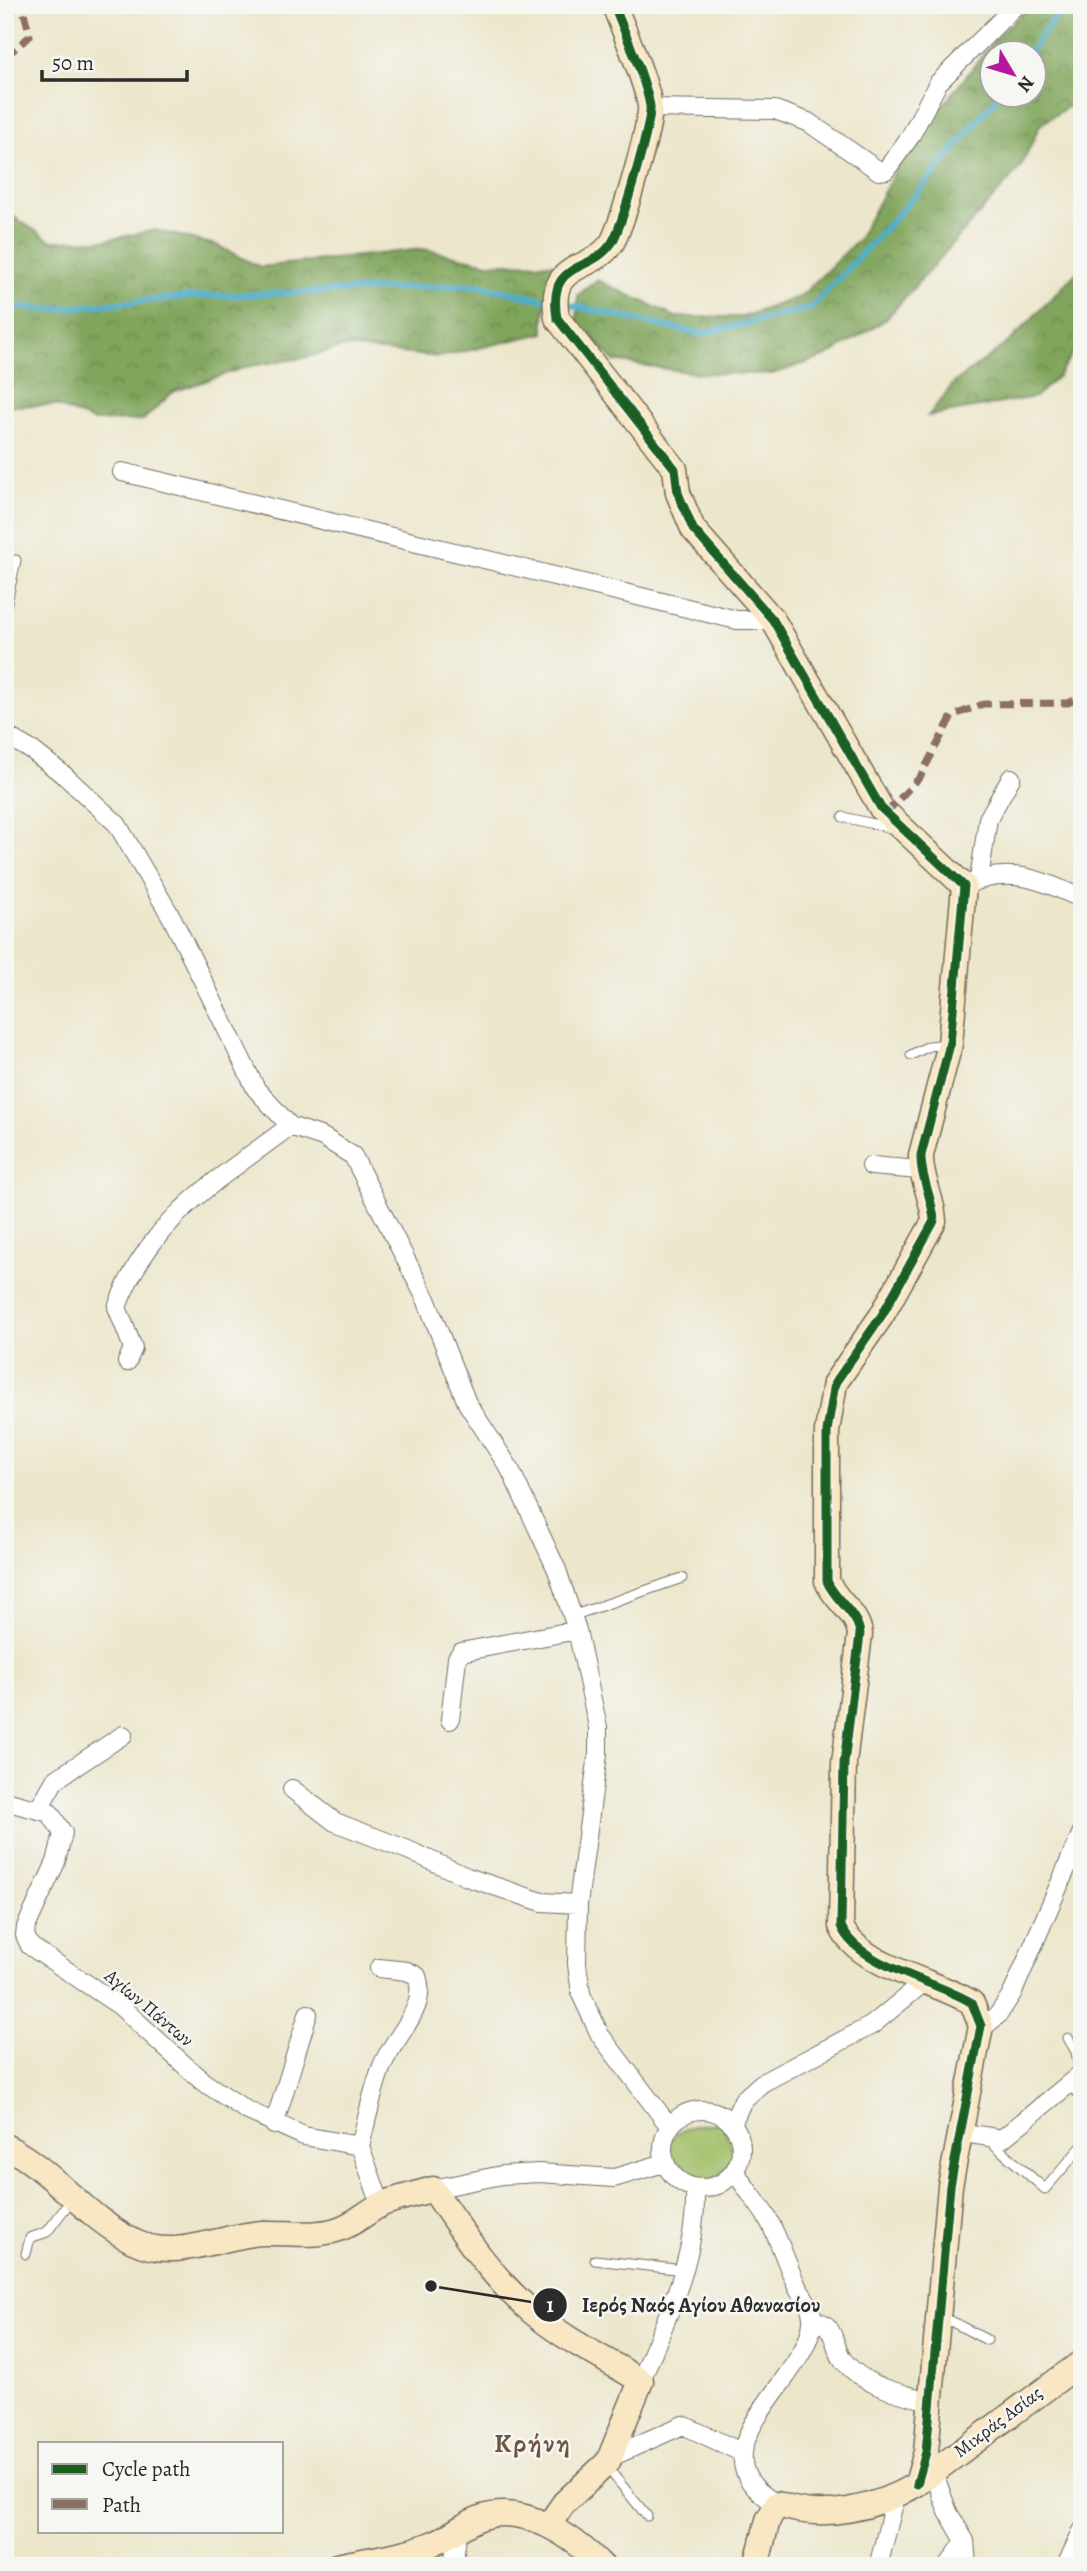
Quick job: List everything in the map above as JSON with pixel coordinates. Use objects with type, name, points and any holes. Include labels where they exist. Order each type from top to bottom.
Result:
[{"type":"street","points":[[614,5],[651,108],[618,234],[603,254],[571,269],[557,297],[561,324],[676,468],[678,493],[693,529],[773,620],[881,808],[903,832],[972,882],[1004,874],[1027,875],[1082,899]]},
{"type":"street","points":[[651,108],[775,110],[808,122],[879,171],[886,170],[910,136],[938,83],[1016,5]]},
{"type":"street","points":[[122,472],[737,620],[773,620]]},
{"type":"street","points":[[5,735],[33,751],[65,776],[117,824],[172,918],[256,1090],[290,1126],[323,1137],[352,1156],[426,1299],[467,1403],[510,1469],[557,1570],[574,1623],[594,1703],[599,1739],[578,1904],[578,1972],[585,2007],[619,2063],[670,2127]]},
{"type":"street","points":[[879,2563],[926,2452],[950,2186],[958,2132],[981,2029],[978,2012],[972,2003],[897,1972],[852,1942],[841,1926],[845,1749],[860,1634],[854,1617],[831,1590],[825,1558],[830,1403],[835,1383],[882,1315],[934,1221],[933,1206],[920,1170],[921,1155],[950,1044],[972,882],[988,819],[1011,778]]},
{"type":"street","points":[[127,1362],[133,1348],[117,1307],[152,1239],[191,1200],[290,1126]]},
{"type":"street","points":[[871,1166],[920,1170]]},
{"type":"street","points":[[450,1720],[457,1658],[461,1652],[574,1623]]},
{"type":"street","points":[[5,1801],[39,1808],[55,1780],[123,1735]]},
{"type":"street","points":[[292,1789],[335,1822],[475,1880],[542,1902],[578,1904]]},
{"type":"street","name":"Αγίων Πάντων","points":[[39,1808],[50,1813],[63,1833],[62,1843],[30,1914],[26,1940],[37,1951],[120,2006],[202,2081],[274,2125],[304,2136],[360,2146]]},
{"type":"street","points":[[981,2029],[1004,2008],[1013,1992],[1082,1832]]},
{"type":"street","points":[[379,1968],[407,1971],[417,1976],[420,1985],[415,2009],[382,2064],[360,2146],[365,2151],[381,2205]]},
{"type":"street","points":[[732,2124],[743,2100],[762,2083],[872,2025],[923,1983]]},
{"type":"street","points":[[274,2125],[308,2014]]},
{"type":"street","points":[[958,2132],[1002,2140],[1077,2077]]},
{"type":"street","points":[[700,2110],[718,2113],[732,2124],[741,2147],[735,2170],[715,2186],[695,2188],[679,2182],[664,2163],[663,2143],[670,2127],[683,2115],[700,2110]]},
{"type":"street","points":[[5,2146],[32,2163],[120,2234],[142,2245],[163,2250],[189,2248],[242,2235],[331,2231],[347,2227],[381,2205],[433,2189],[502,2175],[539,2173],[614,2178],[664,2163]]},
{"type":"street","points":[[735,2170],[751,2199],[766,2216],[798,2288],[811,2306],[812,2322],[808,2343],[754,2419],[743,2453],[751,2486],[777,2504],[768,2520],[756,2566]]},
{"type":"street","points":[[608,2461],[684,2270],[695,2229],[695,2188]]},
{"type":"street","points":[[433,2189],[470,2244],[524,2304],[571,2340],[641,2381]]},
{"type":"street","points":[[812,2322],[821,2323],[832,2332],[842,2360],[871,2383],[930,2401]]},
{"type":"street","name":"Μικράς Ασίας","points":[[777,2504],[796,2510],[830,2511],[870,2505],[915,2483],[1082,2362]]},
{"type":"street","points":[[548,2526],[562,2506],[608,2461],[683,2425],[743,2453]]},
{"type":"street","points":[[915,2483],[948,2512],[965,2541],[967,2566]]},
{"type":"street","points":[[337,2566],[430,2544],[470,2521],[494,2515],[516,2516],[548,2526],[576,2541],[602,2566]]},
{"type":"street","points":[[453,2566],[458,2529]]},
{"type":"street","points":[[1066,2566],[1082,2531]]},
{"type":"street","points":[[948,2566],[965,2541]]},
{"type":"lane","points":[[5,611],[16,560]]},
{"type":"lane","points":[[843,817],[869,820],[903,832]]},
{"type":"lane","points":[[911,1055],[929,1045],[950,1044]]},
{"type":"lane","points":[[574,1623],[682,1578]]},
{"type":"lane","points":[[1068,2038],[1076,2052],[1077,2077],[1082,2097]]},
{"type":"lane","points":[[988,2139],[1045,2189],[1082,2146]]},
{"type":"lane","points":[[26,2253],[30,2238],[47,2232],[73,2197]]},
{"type":"lane","points":[[595,2260],[684,2270]]},
{"type":"lane","points":[[939,2315],[987,2340]]},
{"type":"lane","points":[[608,2461],[647,2516]]},
{"type":"green space","points":[[1033,5],[1082,5],[1082,97],[1040,125],[1020,168],[885,320],[827,356],[772,374],[694,373],[614,361],[577,322],[578,295],[597,280],[676,317],[743,317],[801,296],[858,240],[905,153],[978,61],[978,108],[1048,108],[1048,38],[997,38]]},
{"type":"green space","points":[[5,215],[11,215],[51,241],[107,240],[155,230],[216,245],[260,267],[423,249],[488,263],[569,264],[549,295],[544,313],[544,333],[439,357],[345,347],[303,358],[249,366],[173,392],[143,420],[93,421],[55,405],[5,406]]},
{"type":"green space","points":[[1082,267],[1082,338],[1058,376],[1035,397],[928,416],[955,382],[1010,341]]},
{"type":"green space","points":[[722,2123],[735,2156],[721,2174],[707,2183],[692,2183],[683,2179],[670,2165],[667,2156],[671,2139],[689,2127]]},
{"type":"waterway","points":[[1040,38],[1063,5]]},
{"type":"waterway","points":[[561,303],[700,334],[811,308],[913,198],[988,108]]},
{"type":"waterway","points":[[5,305],[46,310],[186,297],[476,285],[550,301]]},
{"type":"marked path","points":[[5,57],[30,36],[22,5]]},
{"type":"marked path","points":[[885,814],[920,777],[952,716],[983,704],[1068,703],[1082,697]]},
{"type":"cycle path","points":[[614,5],[644,82],[650,106],[649,116],[635,176],[616,235],[602,253],[564,277],[558,286],[557,318],[675,469],[678,493],[693,529],[773,620],[881,808],[964,886],[950,1044],[921,1155],[922,1172],[934,1221],[882,1315],[835,1383],[827,1431],[827,1581],[851,1613],[860,1634],[844,1763],[841,1926],[850,1940],[881,1962],[972,2003],[981,2026],[950,2186],[926,2452],[917,2484]]},
{"type":"place","name":"Ιερός Ναός Αγίου Αθανασίου","points":[[431,2286]]},
{"type":"district","name":"Κρήνη","points":[[533,2443]]}]
